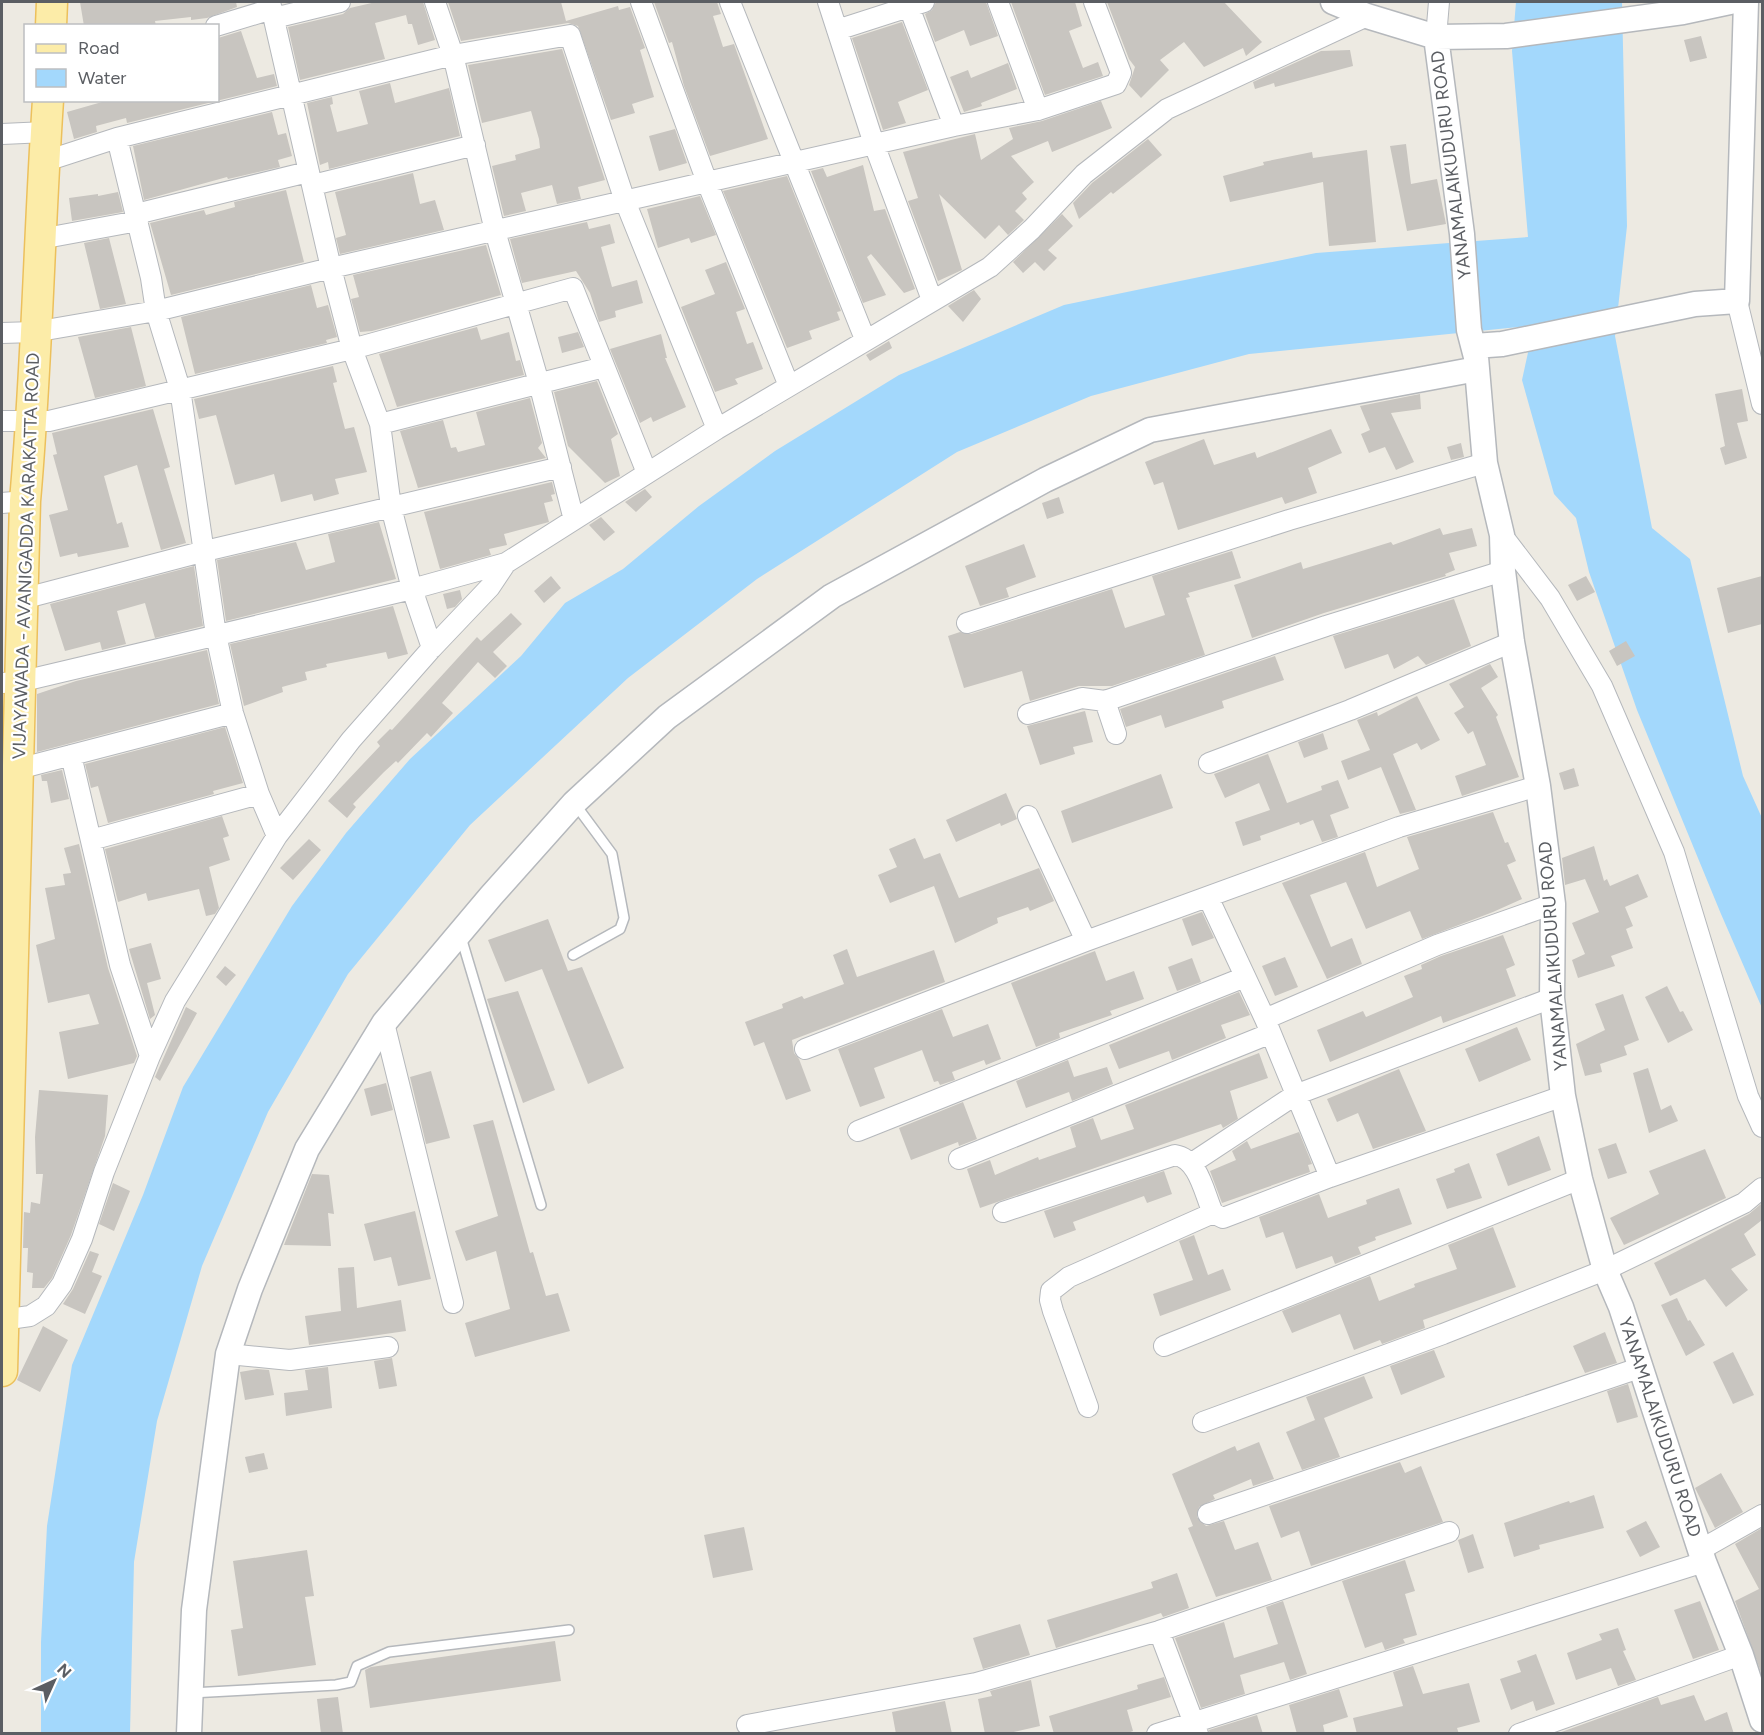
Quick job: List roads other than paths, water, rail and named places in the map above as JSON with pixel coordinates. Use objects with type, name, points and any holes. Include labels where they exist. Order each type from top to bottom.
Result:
[{"type":"main road","points":[[51,24],[52,2]]},
{"type":"main road","name":"VIJAYAWADA - AVANIGADDA KARAKATTA ROAD","points":[[2,1371],[14,769],[10,683],[22,599],[13,502],[32,421],[34,332],[48,102]]},
{"type":"street","points":[[219,25],[272,9],[340,2]]},
{"type":"street","points":[[435,2],[453,55],[495,231],[539,383],[574,520]]},
{"type":"street","points":[[641,2],[708,182],[789,386]]},
{"type":"street","points":[[730,2],[865,339]]},
{"type":"street","points":[[828,2],[874,144],[932,300]]},
{"type":"street","points":[[998,2],[1038,110]]},
{"type":"street","points":[[2,333],[34,332],[156,311],[331,268],[874,144],[1038,110],[1116,84],[1120,80],[1122,73],[1094,2]]},
{"type":"street","name":"YANAMALAIKUDURU ROAD","points":[[1333,2],[1367,16],[1436,37],[1462,234],[1485,463],[1502,535],[1503,571],[1512,642],[1538,786],[1553,904],[1552,998],[1563,1095],[1580,1179],[1605,1270],[1621,1307],[1702,1556],[1760,1707]]},
{"type":"street","points":[[1439,2],[1436,37],[1506,36],[1741,4],[1737,301],[1762,404]]},
{"type":"street","points":[[837,30],[917,4],[954,126]]},
{"type":"street","points":[[272,9],[331,268],[352,349],[381,424],[391,507],[412,589],[432,648]]},
{"type":"street","points":[[10,683],[412,589],[506,563],[717,429],[865,339],[971,279],[1007,253],[1084,174],[1167,109],[1367,16]]},
{"type":"street","points":[[44,162],[117,138],[453,55],[570,35],[625,201],[717,429]]},
{"type":"street","points":[[2,134],[46,132]]},
{"type":"street","points":[[117,138],[137,217],[156,311],[180,389],[216,635],[233,713],[259,794],[277,836]]},
{"type":"street","points":[[40,239],[311,178],[475,145]]},
{"type":"street","points":[[2,421],[49,421],[352,349],[573,288],[647,473]]},
{"type":"street","points":[[189,1734],[194,1610],[228,1354],[250,1289],[306,1149],[384,1023],[574,803],[667,717],[832,596],[1045,480],[1150,430],[1473,348],[1695,304],[1737,301]]},
{"type":"street","points":[[381,424],[604,367]]},
{"type":"street","points":[[967,623],[1289,519],[1485,463]]},
{"type":"street","points":[[22,599],[204,550],[561,467]]},
{"type":"street","points":[[1502,535],[1550,598],[1602,686],[1674,852],[1748,1096],[1762,1127]]},
{"type":"street","points":[[3,1320],[30,1316],[46,1306],[62,1284],[82,1239],[104,1172],[150,1056],[175,1001],[277,836],[351,740],[432,648],[490,587],[506,563]]},
{"type":"street","points":[[1028,714],[1082,698],[1105,701],[1326,626],[1503,571]]},
{"type":"street","points":[[1209,763],[1350,710],[1512,642]]},
{"type":"street","points":[[1105,701],[1116,734]]},
{"type":"street","points":[[14,769],[233,713]]},
{"type":"street","points":[[70,755],[120,965],[150,1056]]},
{"type":"street","points":[[805,1049],[1086,941],[1399,827],[1538,786]]},
{"type":"street","points":[[91,840],[259,794]]},
{"type":"street","points":[[1028,816],[1086,941]]},
{"type":"street","points":[[1208,897],[1267,1027],[1330,1177]]},
{"type":"street","points":[[959,1159],[1267,1027],[1437,945],[1553,904]]},
{"type":"street","points":[[858,1131],[1245,977]]},
{"type":"street","points":[[1192,1163],[1295,1095],[1552,998]]},
{"type":"street","points":[[384,1023],[453,1304]]},
{"type":"street","points":[[1003,1212],[1175,1155],[1185,1157],[1192,1163],[1213,1213],[1223,1218],[1330,1177],[1563,1095]]},
{"type":"street","points":[[1164,1346],[1580,1179]]},
{"type":"street","points":[[1203,1422],[1443,1334],[1605,1270],[1744,1203],[1762,1188]]},
{"type":"street","points":[[1088,1407],[1053,1311],[1050,1300],[1051,1291],[1069,1277],[1213,1213]]},
{"type":"street","points":[[228,1354],[290,1360],[388,1347]]},
{"type":"street","points":[[1208,1514],[1639,1368]]},
{"type":"street","points":[[1157,1734],[1196,1728],[1702,1556],[1762,1515]]},
{"type":"street","points":[[747,1725],[976,1683],[1159,1631],[1449,1532]]},
{"type":"street","points":[[1159,1631],[1196,1728]]},
{"type":"street","points":[[1519,1734],[1741,1655]]},
{"type":"lane","points":[[573,955],[620,929],[624,918],[612,854],[574,803]]},
{"type":"lane","points":[[459,934],[541,1205]]},
{"type":"lane","points":[[191,1693],[336,1685],[351,1682],[357,1666],[389,1652],[569,1630]]},
{"type":"water","points":[[1516,2],[1622,2],[1627,226],[1615,336],[1652,528],[1690,559],[1743,776],[1762,818],[1762,1008],[1637,710],[1589,572],[1576,518],[1554,494],[1522,380],[1529,348],[1528,326],[1249,354],[1091,396],[957,452],[757,579],[628,678],[470,825],[348,974],[268,1112],[202,1266],[157,1421],[134,1562],[130,1733],[41,1734],[41,1642],[47,1526],[72,1365],[143,1195],[183,1087],[292,906],[346,833],[410,759],[521,656],[565,603],[623,569],[699,506],[775,451],[899,375],[1064,305],[1316,253],[1528,237],[1512,51]]}]
